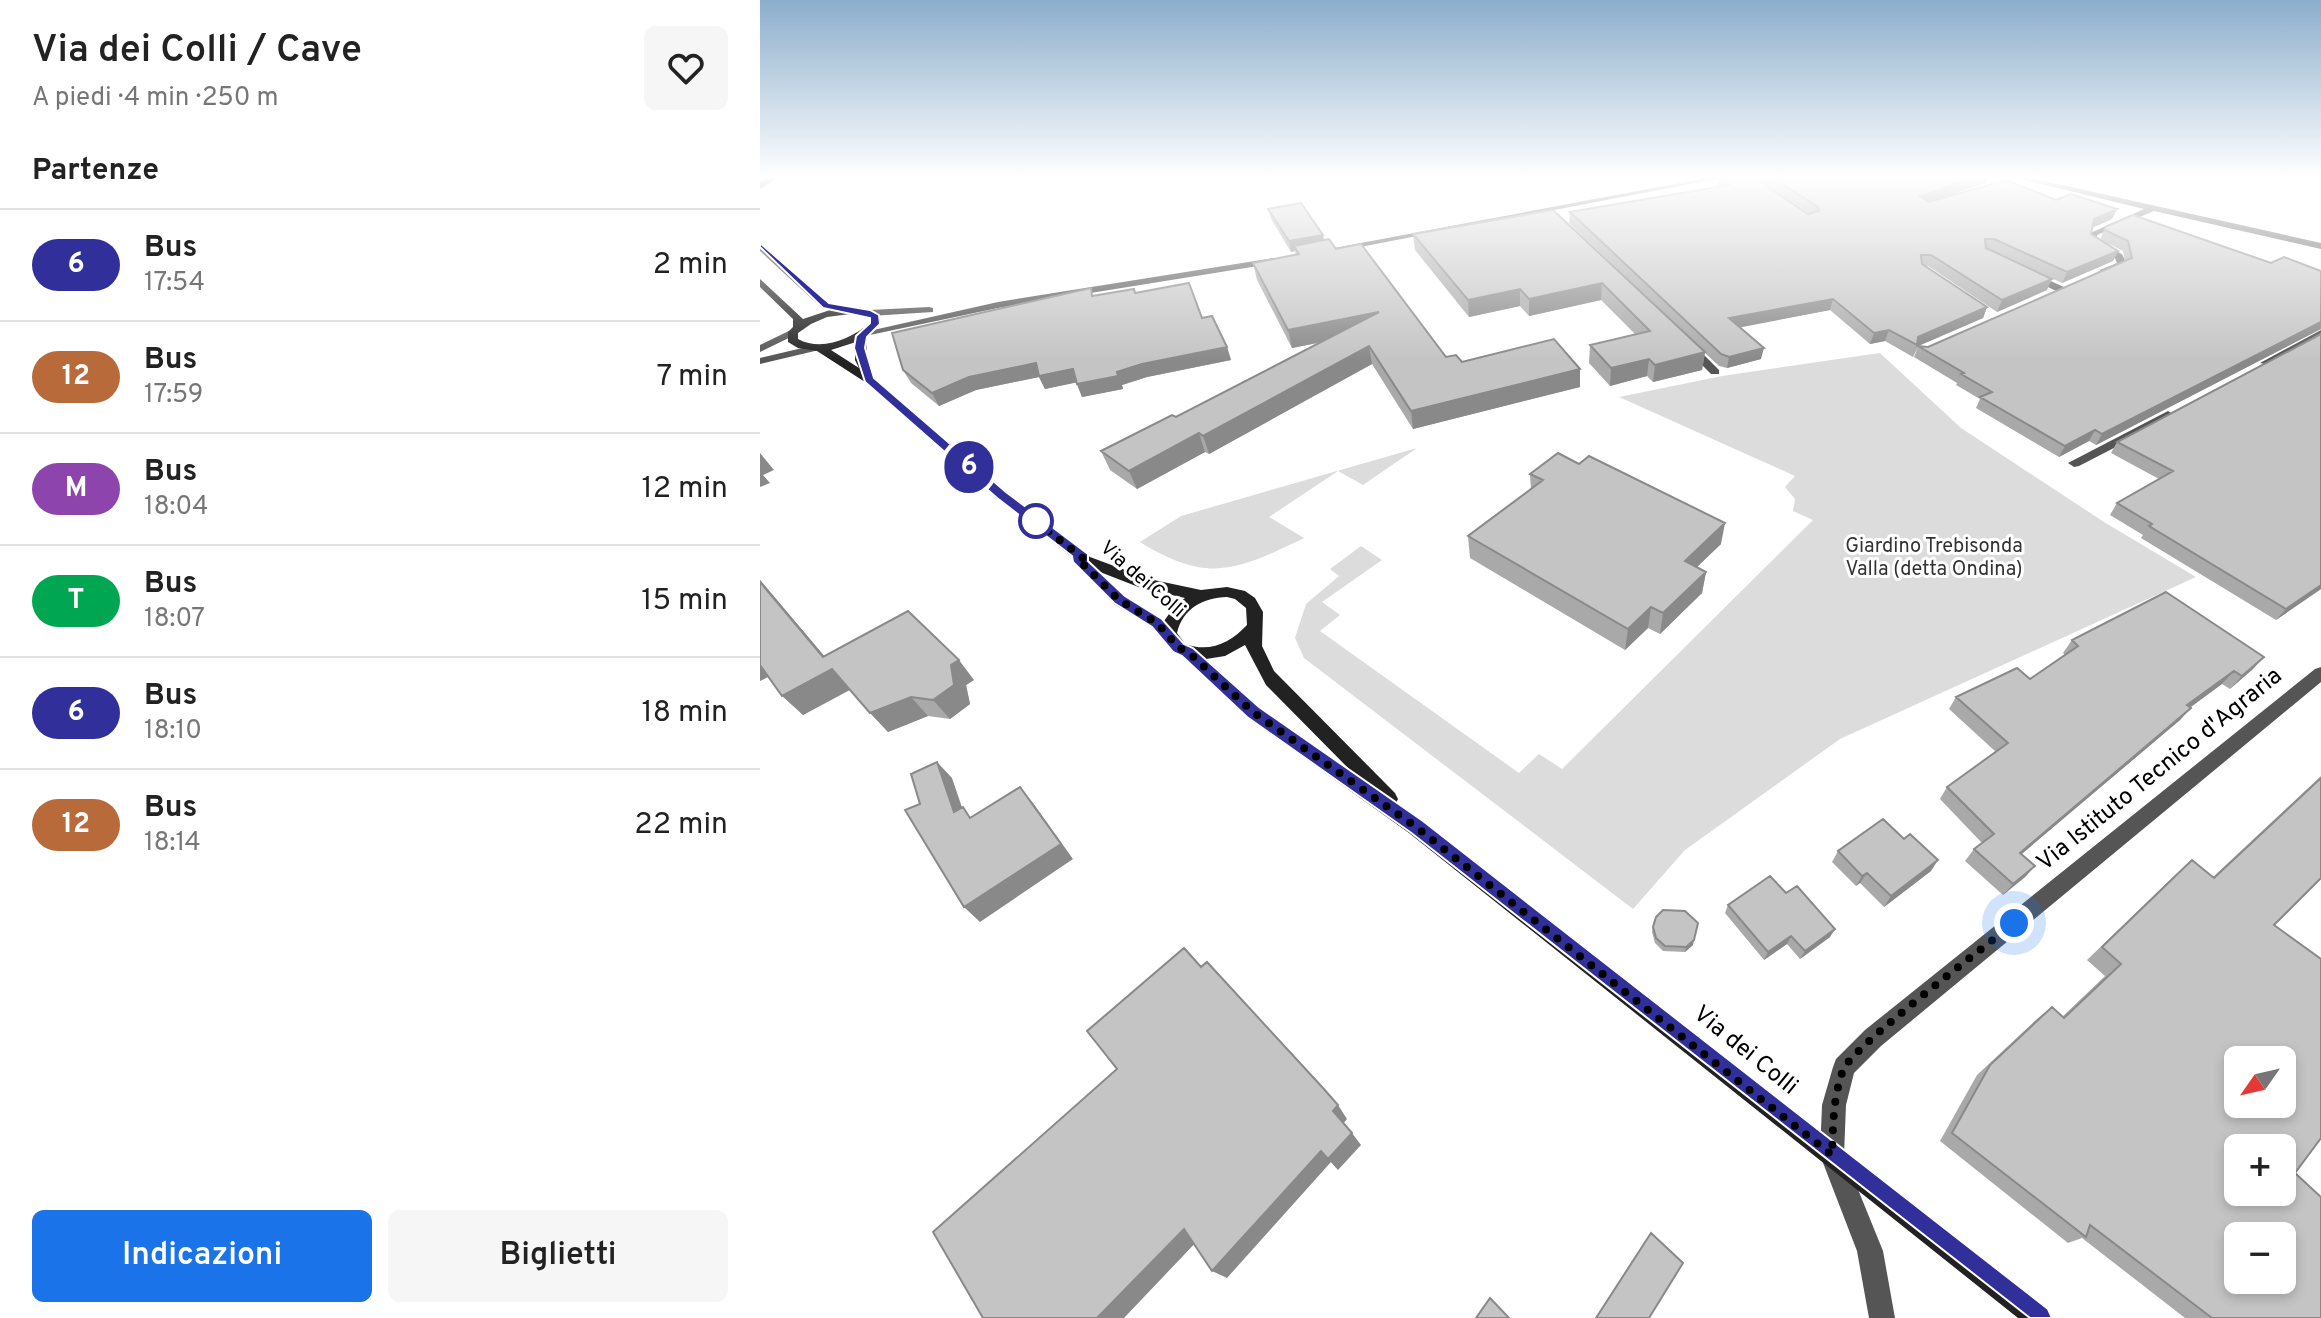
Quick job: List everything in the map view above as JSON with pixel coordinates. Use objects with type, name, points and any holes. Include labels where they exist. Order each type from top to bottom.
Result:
[{"type":"main road","points":[[760,246],[826,306],[870,313],[876,317],[875,324],[863,334],[817,348]]},
{"type":"main road","name":"Via dei Colli","points":[[760,282],[798,318],[792,340],[800,346],[817,348],[869,380],[1002,495],[1083,558],[1078,559]]},
{"type":"main road","points":[[796,330],[819,316],[845,310]]},
{"type":"main road","points":[[863,334],[861,360],[869,380]]},
{"type":"main road","name":"Via dei Colli","points":[[1078,559],[1146,584],[1203,596]]},
{"type":"main road","name":"Via dei Colli","points":[[1078,559],[1119,600],[1157,623],[1172,641],[1253,712],[1416,827],[2039,1318]]},
{"type":"main road","name":"Via dei Colli","points":[[1172,641],[1170,624],[1192,601],[1203,596],[1228,593],[1248,600],[1255,607],[1257,617],[1253,628],[1253,645],[1266,674],[1416,827]]},
{"type":"main road","points":[[1188,652],[1218,653],[1245,639],[1253,628]]},
{"type":"street","points":[[1328,250],[1391,239]]},
{"type":"street","points":[[2086,279],[2122,264],[2119,256],[2092,243],[2092,239]]},
{"type":"street","points":[[2288,239],[2321,246]]},
{"type":"street","points":[[863,334],[998,305],[1281,259]]},
{"type":"street","points":[[2024,272],[2062,290]]},
{"type":"street","points":[[2049,296],[2074,285]]},
{"type":"street","points":[[870,313],[998,305]]},
{"type":"street","points":[[760,349],[796,330]]},
{"type":"street","points":[[2259,367],[2321,333]]},
{"type":"street","points":[[1681,339],[1715,372]]},
{"type":"street","points":[[760,361],[817,348]]},
{"type":"street","points":[[2074,463],[2182,408]]},
{"type":"street","name":"Via Istituto Tecnico d'Agraria","points":[[1832,1155],[1834,1105],[1844,1067],[1873,1038],[2321,673]]},
{"type":"street","points":[[1832,1155],[1870,1251],[1882,1318]]},
{"type":"green space","name":"Giardino Trebisonda Valla (detta Ondina)","points":[[1880,353],[1961,428],[2104,522],[2196,577],[1840,739],[1685,850],[1633,909],[1304,658],[1295,638],[1306,604],[1339,576],[1330,569],[1361,546],[1382,560],[1322,602],[1340,615],[1320,631],[1519,773],[1539,754],[1562,769],[1813,520],[1793,511],[1795,499],[1785,487],[1795,476],[1619,397],[1722,376]]},
{"type":"green space","points":[[1417,448],[1363,485],[1338,471],[1269,517],[1304,538],[1240,565],[1204,568],[1185,564],[1140,542],[1181,516]]},
{"type":"building","points":[[1329,239],[1336,249],[1361,244],[1446,357],[1456,355],[1462,362],[1554,339],[1580,369],[1411,411],[1369,346],[1203,436],[1199,433],[1129,471],[1101,451],[1172,415],[1176,417],[1379,312],[1288,330],[1253,263],[1299,254],[1294,246]]},
{"type":"building","points":[[1417,239],[1584,239],[1705,352],[1655,365],[1649,359],[1611,368],[1590,345],[1650,331],[1602,283],[1529,299],[1520,289],[1468,300]]},
{"type":"building","points":[[1598,239],[2098,239],[2118,251],[2067,272],[1994,239],[1985,239],[1986,248],[2052,279],[2002,300],[1931,255],[1921,255],[1922,264],[1987,307],[1918,337],[1917,345],[1889,330],[1874,333],[1833,299],[1729,318],[1764,348],[1729,357],[1721,354]]},
{"type":"building","points":[[2123,239],[2201,239],[2271,263],[2284,257],[2321,271],[2321,322],[2102,434],[2095,430],[2065,446],[1980,397],[1992,392],[1918,346],[1928,347],[2132,258],[2128,241]]},
{"type":"building","points":[[1189,283],[1202,318],[1212,316],[1227,347],[1142,364],[1117,372],[1118,376],[1077,384],[1073,369],[1039,376],[1036,363],[969,377],[932,393],[903,370],[892,333],[1091,288],[1092,296],[1134,289],[1135,293]]},
{"type":"building","points":[[2321,334],[2321,585],[2286,609],[2149,526],[2152,524],[2117,503],[2173,471],[2117,442]]},
{"type":"building","points":[[1558,453],[1579,464],[1589,456],[1725,523],[1685,561],[1706,572],[1663,613],[1651,607],[1628,629],[1468,536],[1543,480],[1530,474]]},
{"type":"building","points":[[760,582],[823,657],[908,611],[959,660],[951,665],[954,685],[933,700],[911,697],[870,713],[832,669],[782,696],[760,665]]},
{"type":"building","points":[[2166,592],[2264,657],[2242,676],[2234,671],[2187,705],[2191,708],[2020,853],[2035,866],[2013,884],[1974,849],[1994,834],[1947,787],[2008,743],[1956,697],[2017,668],[2030,679],[2078,646],[2072,640]]},
{"type":"building","points":[[937,762],[954,812],[963,807],[970,818],[1020,787],[1061,844],[964,907],[905,810],[920,804],[911,774]]},
{"type":"building","points":[[2321,778],[2321,878],[2274,925],[2321,959],[2321,1138],[2296,1172],[2296,1134],[2224,1134],[2224,1206],[2296,1206],[2296,1174],[2321,1197],[2321,1318],[2212,1318],[2090,1225],[2086,1237],[1952,1133],[1990,1065],[2052,1007],[2064,1018],[2121,964],[2102,947],[2192,860],[2214,878]]},
{"type":"building","points":[[1883,819],[1904,839],[1910,834],[1938,860],[1891,896],[1867,873],[1862,876],[1838,851]]},
{"type":"building","points":[[1770,876],[1786,893],[1797,886],[1835,929],[1805,951],[1791,936],[1768,952],[1728,905]]},
{"type":"building","points":[[1663,910],[1685,911],[1698,923],[1694,940],[1686,947],[1665,946],[1656,938],[1653,927],[1656,917]]},
{"type":"building","points":[[1184,948],[1201,967],[1207,962],[1323,1088],[1338,1105],[1333,1111],[1352,1133],[1328,1159],[1321,1151],[1212,1271],[1184,1229],[1097,1318],[983,1318],[933,1232],[1117,1069],[1087,1031]]},
{"type":"building","points":[[1651,1233],[1683,1263],[1649,1318],[1596,1318]]},
{"type":"building","points":[[1490,1298],[1509,1318],[1476,1318]]},
{"type":"bus line","name":"6","points":[[760,246],[826,306],[859,310],[876,317],[875,324],[861,336],[859,348],[869,380],[1002,495],[1083,558],[1078,559],[1119,600],[1157,623],[1179,648],[1188,652],[1253,712],[1416,827],[2039,1318]]},
{"type":"route","points":[[1036,521],[1025,513],[1083,558],[1078,559],[1119,600],[1157,623],[1179,648],[1188,652],[1253,712],[1416,827],[1832,1155],[1834,1105],[1844,1067],[1873,1038],[2014,923]]}]
